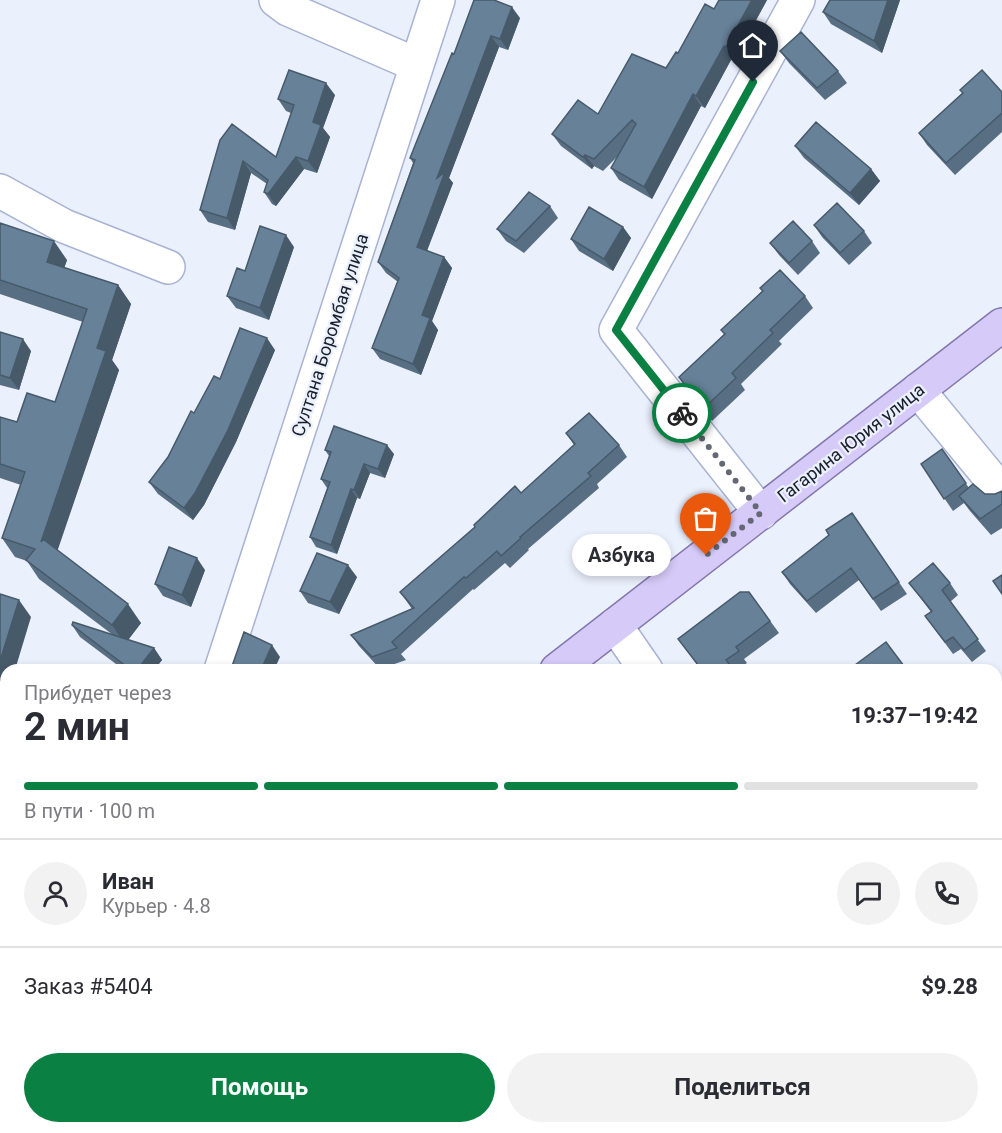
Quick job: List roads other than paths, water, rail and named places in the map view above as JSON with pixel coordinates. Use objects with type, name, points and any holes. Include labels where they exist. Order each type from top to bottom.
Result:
[{"type":"main road","name":"Гагарина Юрия улица","points":[[566,664],[1002,325]]},
{"type":"street","points":[[276,0],[288,9],[417,66]]},
{"type":"street","name":"Султана Боромбая улица","points":[[224,664],[438,0]]},
{"type":"street","points":[[761,513],[616,330],[798,0]]},
{"type":"street","points":[[0,191],[64,226],[168,267]]},
{"type":"street","points":[[918,390],[1002,492]]},
{"type":"street","points":[[615,625],[642,664]]},
{"type":"place","name":"Азбука","points":[[706,555]]}]
